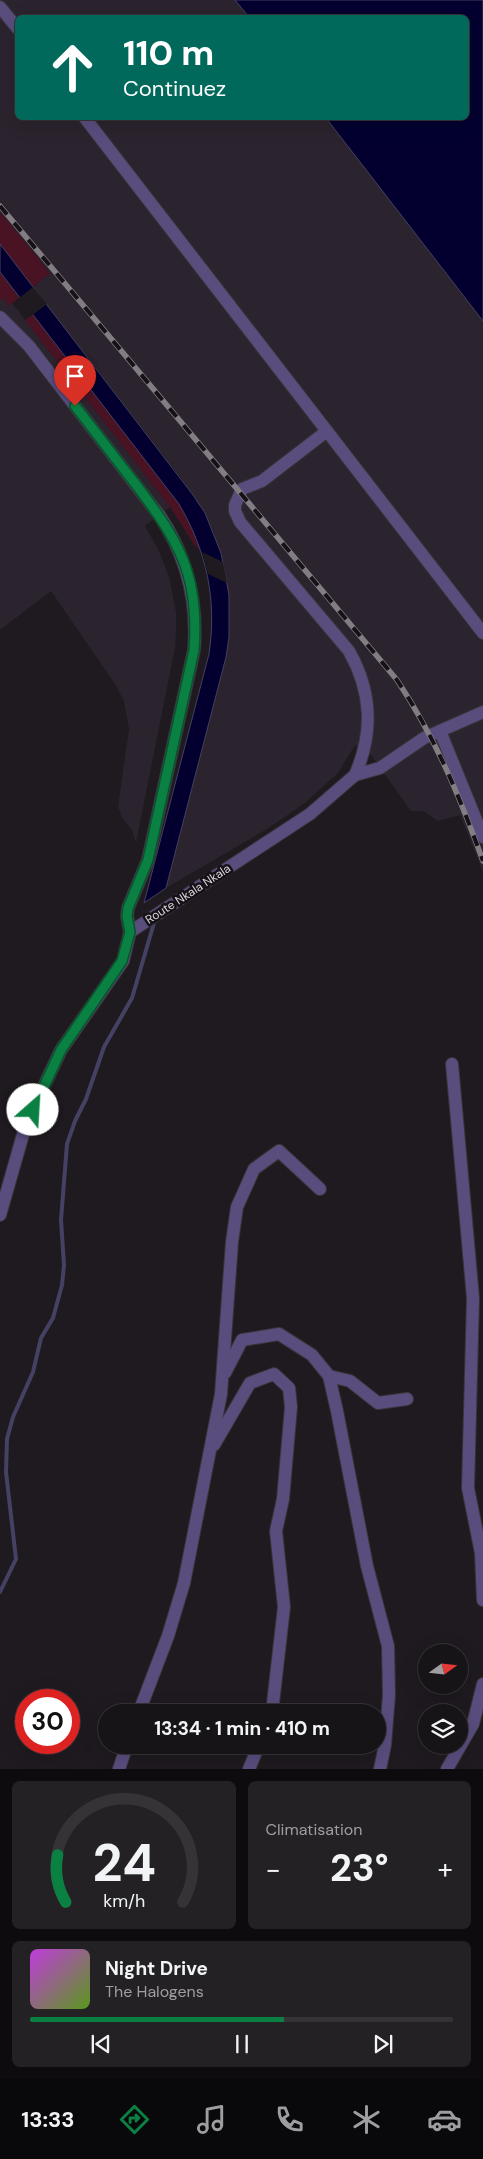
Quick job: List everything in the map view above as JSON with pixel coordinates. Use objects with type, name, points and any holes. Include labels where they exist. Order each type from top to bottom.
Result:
[{"type":"street","points":[[0,7],[15,25]]},
{"type":"street","points":[[87,120],[483,633]]},
{"type":"street","points":[[0,317],[29,346],[159,515],[176,542],[188,572],[194,601],[196,630],[194,650],[148,860],[128,908],[127,916],[130,932],[122,961],[61,1050],[26,1124],[0,1215]]},
{"type":"street","points":[[327,431],[262,481],[242,489],[236,499],[235,511],[240,522],[349,651],[356,663],[366,690],[369,719],[366,748],[355,775]]},
{"type":"street","points":[[355,775],[380,768],[424,738],[483,712]]},
{"type":"street","points":[[440,731],[483,837]]},
{"type":"street","name":"Route Nkala Nkala","points":[[130,932],[310,814],[355,775]]},
{"type":"street","points":[[452,1064],[473,1298],[468,1488],[481,1553],[483,1600]]},
{"type":"street","points":[[143,1704],[168,1636],[184,1583],[209,1454],[222,1379],[232,1242],[237,1207],[254,1169],[279,1151],[320,1189]]},
{"type":"street","points":[[222,1379],[242,1340],[279,1334],[312,1355],[329,1376],[353,1488],[367,1566],[388,1646],[389,1695],[385,1746],[380,1769]]},
{"type":"street","points":[[209,1454],[250,1383],[274,1374],[289,1388],[291,1407],[283,1499],[276,1531],[284,1607],[273,1704]]},
{"type":"street","points":[[329,1376],[350,1381],[378,1403],[407,1399]]},
{"type":"street","points":[[448,1769],[473,1724],[483,1684]]},
{"type":"street","points":[[119,1769],[125,1754]]},
{"type":"street","points":[[249,1769],[255,1754]]},
{"type":"shaded area","points":[[0,0],[235,0],[247,15],[15,15],[15,120],[328,120],[483,321],[483,872],[460,815],[438,821],[423,811],[411,811],[368,751],[355,745],[338,773],[305,803],[267,829],[166,888],[226,657],[229,637],[229,595],[214,533],[205,513],[181,478],[33,287],[50,273],[0,212]]},
{"type":"shaded area","points":[[235,0],[483,0],[483,321],[328,120],[469,120],[469,15],[247,15]]},
{"type":"shaded area","points":[[0,212],[50,273],[33,287],[0,244]]},
{"type":"shaded area","points":[[0,244],[193,495],[205,513],[221,553],[229,595],[229,637],[226,657],[166,888],[144,903],[209,654],[212,615],[208,577],[197,540],[179,504],[0,272]]},
{"type":"shaded area","points":[[0,272],[20,297],[9,306],[4,299],[0,300]]},
{"type":"shaded area","points":[[4,298],[9,306],[12,303],[170,507],[145,526],[159,551],[169,577],[176,612],[176,630],[175,648],[136,843],[132,830],[123,819],[118,807],[129,729],[124,701],[115,684],[51,591],[0,630],[0,300]]},
{"type":"shaded area","points":[[33,314],[179,504],[189,521],[202,552],[193,543],[170,507],[25,320]]},
{"type":"pier","points":[[33,287],[47,304],[31,316],[18,299]]},
{"type":"pier","points":[[202,552],[223,562],[227,583],[208,574]]},
{"type":"waterway","points":[[0,1592],[16,1559],[6,1472],[7,1439],[13,1417],[33,1372],[41,1338],[53,1318],[62,1285],[64,1265],[61,1220],[67,1144],[75,1121],[86,1099],[104,1047],[132,998],[154,923]]},
{"type":"railway","points":[[0,206],[397,680],[424,724],[446,768],[483,861]]},
{"type":"route","points":[[33,1110],[61,1050],[122,961],[130,932],[127,916],[128,908],[140,885],[148,860],[194,650],[196,630],[195,611],[188,572],[169,529],[75,406]]}]
